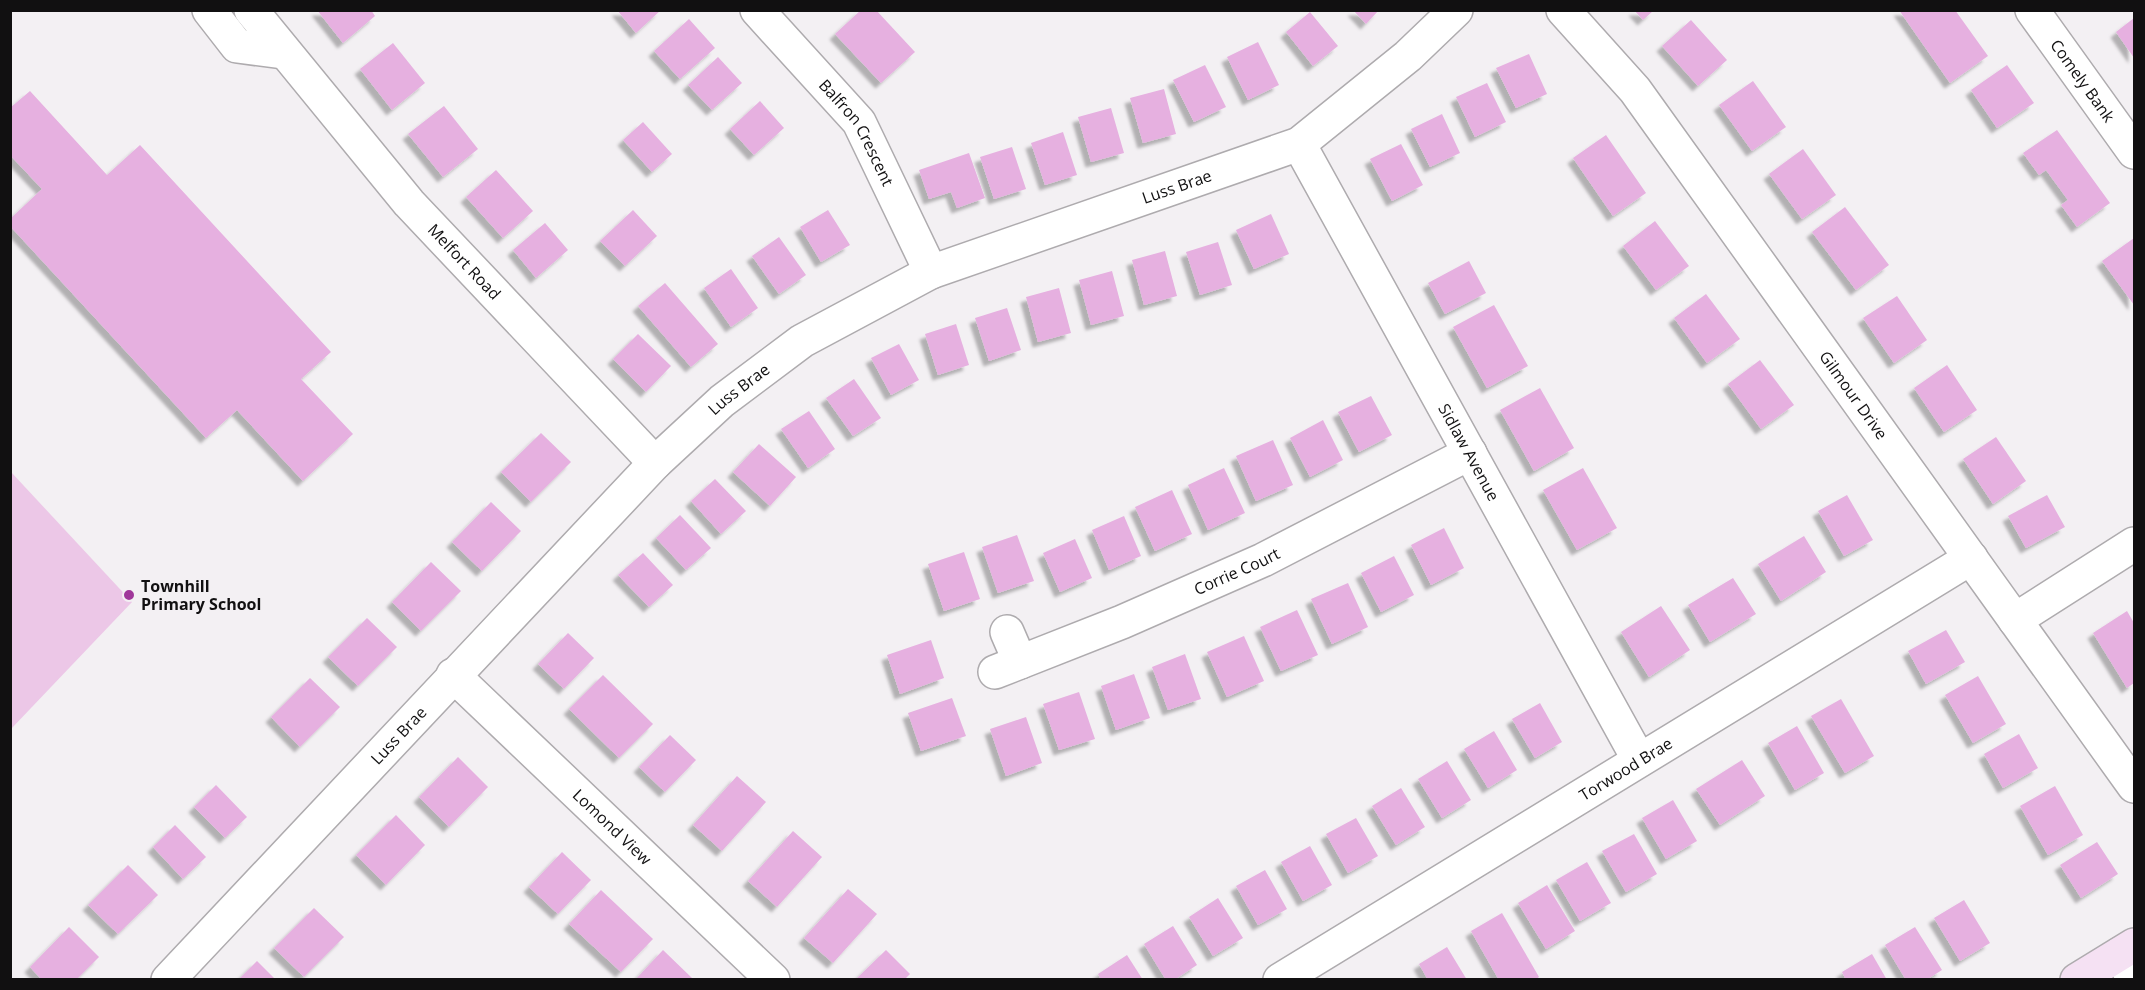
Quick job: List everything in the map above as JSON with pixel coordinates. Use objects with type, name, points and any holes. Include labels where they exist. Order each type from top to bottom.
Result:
[{"type":"street","points":[[209,10],[237,46],[283,52]]},
{"type":"street","name":"Melfort Road","points":[[251,10],[283,52],[409,203],[655,463]]},
{"type":"street","name":"Balfron Crescent","points":[[757,10],[859,122],[931,272]]},
{"type":"street","name":"Luss Brae","points":[[168,980],[655,463],[722,401],[802,341],[931,272],[1299,144],[1408,56],[1456,10]]},
{"type":"street","name":"Gilmour Drive","points":[[1563,10],[1635,90],[2134,786]]},
{"type":"street","name":"Comely Bank","points":[[2032,10],[2134,152]]},
{"type":"street","name":"Sidlaw Avenue","points":[[1299,144],[1639,760]]},
{"type":"street","name":"Corrie Court","points":[[1007,632],[1008,667],[1122,622],[1263,560],[1470,453]]},
{"type":"street","points":[[2015,620],[2134,544]]},
{"type":"street","name":"Torwood Brae","points":[[1280,980],[1971,558]]},
{"type":"street","name":"Lomond View","points":[[453,675],[773,980]]},
{"type":"street","points":[[2076,980],[2130,960]]},
{"type":"shaded area","points":[[11,472],[132,602],[11,729]]},
{"type":"building","points":[[317,10],[371,10],[375,16],[343,43]]},
{"type":"building","points":[[617,10],[661,10],[636,33]]},
{"type":"building","points":[[861,10],[876,10],[915,52],[881,83],[835,34]]},
{"type":"building","points":[[1353,10],[1379,10],[1366,24]]},
{"type":"building","points":[[1634,10],[1654,10],[1643,20]]},
{"type":"building","points":[[1899,10],[1955,10],[1988,56],[1950,83]]},
{"type":"building","points":[[1310,12],[1338,46],[1313,66],[1286,32]]},
{"type":"building","points":[[2134,18],[2134,58],[2116,32]]},
{"type":"building","points":[[689,19],[715,48],[680,79],[654,51]]},
{"type":"building","points":[[1691,20],[1727,60],[1698,86],[1662,46]]},
{"type":"building","points":[[1258,42],[1279,85],[1248,100],[1227,57]]},
{"type":"building","points":[[393,43],[425,83],[392,110],[360,69]]},
{"type":"building","points":[[1529,54],[1547,94],[1516,108],[1496,68]]},
{"type":"building","points":[[718,57],[742,83],[712,110],[688,85]]},
{"type":"building","points":[[1205,65],[1226,107],[1194,122],[1173,80]]},
{"type":"building","points":[[2007,65],[2034,103],[1997,128],[1971,90]]},
{"type":"building","points":[[1753,81],[1786,127],[1752,151],[1719,105]]},
{"type":"building","points":[[1487,83],[1506,122],[1475,137],[1456,97]]},
{"type":"building","points":[[1164,89],[1176,134],[1143,143],[1130,98]]},
{"type":"building","points":[[30,91],[107,175],[140,145],[331,352],[301,379],[353,434],[303,481],[237,410],[206,438],[10,226],[10,219],[42,189],[10,155],[10,108]]},
{"type":"building","points":[[760,101],[784,128],[754,155],[730,129]]},
{"type":"building","points":[[444,106],[478,149],[443,177],[408,134]]},
{"type":"building","points":[[1111,108],[1124,153],[1091,162],[1078,117]]},
{"type":"building","points":[[1442,114],[1460,153],[1430,167],[1411,129]]},
{"type":"building","points":[[643,122],[672,154],[652,172],[623,140]]},
{"type":"building","points":[[2057,130],[2110,203],[2077,227],[2061,205],[2068,200],[2046,170],[2039,175],[2023,153]]},
{"type":"building","points":[[1063,132],[1077,175],[1045,185],[1031,143]]},
{"type":"building","points":[[1606,135],[1646,193],[1613,216],[1573,158]]},
{"type":"building","points":[[1401,144],[1423,185],[1392,201],[1370,159]]},
{"type":"building","points":[[1012,147],[1026,189],[994,199],[980,157]]},
{"type":"building","points":[[1803,149],[1836,195],[1802,219],[1769,174]]},
{"type":"building","points":[[969,153],[985,198],[957,208],[951,192],[929,199],[919,170]]},
{"type":"building","points":[[496,170],[533,211],[503,238],[466,197]]},
{"type":"building","points":[[1845,207],[1889,265],[1856,290],[1812,232]]},
{"type":"building","points":[[633,210],[657,236],[625,266],[600,241]]},
{"type":"building","points":[[828,210],[850,245],[821,262],[800,227]]},
{"type":"building","points":[[1271,214],[1289,254],[1254,269],[1236,230]]},
{"type":"building","points":[[1655,221],[1689,266],[1656,290],[1623,246]]},
{"type":"building","points":[[545,223],[568,250],[536,278],[513,250]]},
{"type":"building","points":[[779,237],[806,275],[779,294],[752,256]]},
{"type":"building","points":[[2134,238],[2134,305],[2102,261]]},
{"type":"building","points":[[1218,242],[1232,285],[1200,295],[1186,252]]},
{"type":"building","points":[[1165,251],[1177,296],[1144,305],[1132,260]]},
{"type":"building","points":[[1469,261],[1486,293],[1445,314],[1428,283]]},
{"type":"building","points":[[731,269],[758,308],[731,327],[704,288]]},
{"type":"building","points":[[1112,271],[1124,316],[1091,325],[1079,280]]},
{"type":"building","points":[[665,283],[718,344],[691,367],[638,306]]},
{"type":"building","points":[[1059,288],[1071,333],[1038,342],[1026,297]]},
{"type":"building","points":[[1706,294],[1740,339],[1707,363],[1674,318]]},
{"type":"building","points":[[1897,296],[1927,340],[1894,363],[1863,318]]},
{"type":"building","points":[[1494,305],[1528,366],[1487,388],[1453,327]]},
{"type":"building","points":[[1007,308],[1021,350],[989,361],[975,318]]},
{"type":"building","points":[[956,324],[969,365],[938,375],[925,334]]},
{"type":"building","points":[[638,334],[671,366],[646,392],[613,359]]},
{"type":"building","points":[[899,344],[919,380],[891,395],[871,358]]},
{"type":"building","points":[[1760,360],[1794,405],[1761,429],[1728,384]]},
{"type":"building","points":[[1947,365],[1977,410],[1944,432],[1914,388]]},
{"type":"building","points":[[854,379],[881,418],[853,436],[826,398]]},
{"type":"building","points":[[1540,388],[1574,448],[1534,471],[1500,410]]},
{"type":"building","points":[[1371,396],[1392,435],[1359,452],[1338,412]]},
{"type":"building","points":[[809,411],[835,449],[808,468],[781,429]]},
{"type":"building","points":[[1323,420],[1343,460],[1310,477],[1290,438]]},
{"type":"building","points":[[541,433],[571,462],[531,502],[501,472]]},
{"type":"building","points":[[1996,437],[2026,481],[1993,504],[1963,459]]},
{"type":"building","points":[[1273,440],[1293,485],[1256,501],[1236,456]]},
{"type":"building","points":[[759,444],[796,477],[770,506],[733,472]]},
{"type":"building","points":[[1224,468],[1245,513],[1208,530],[1188,485]]},
{"type":"building","points":[[1583,468],[1617,528],[1577,550],[1543,490]]},
{"type":"building","points":[[715,479],[746,511],[721,534],[691,501]]},
{"type":"building","points":[[1172,490],[1192,534],[1155,551],[1135,507]]},
{"type":"building","points":[[1847,495],[1873,540],[1844,556],[1818,511]]},
{"type":"building","points":[[2047,495],[2065,527],[2026,548],[2008,516]]},
{"type":"building","points":[[491,502],[521,531],[482,571],[452,542]]},
{"type":"building","points":[[680,515],[711,548],[686,570],[656,538]]},
{"type":"building","points":[[1124,516],[1141,556],[1109,570],[1092,530]]},
{"type":"building","points":[[1444,528],[1464,568],[1431,585],[1411,545]]},
{"type":"building","points":[[1017,535],[1034,581],[998,593],[982,547]]},
{"type":"building","points":[[1804,536],[1826,572],[1781,601],[1758,564]]},
{"type":"building","points":[[1075,539],[1092,578],[1060,592],[1043,553]]},
{"type":"building","points":[[964,552],[980,599],[944,611],[928,564]]},
{"type":"building","points":[[643,553],[673,585],[649,607],[618,575]]},
{"type":"building","points":[[1394,556],[1414,595],[1381,612],[1361,573]]},
{"type":"building","points":[[431,562],[461,591],[421,631],[392,602]]},
{"type":"building","points":[[1733,578],[1756,614],[1710,642],[1688,605]]},
{"type":"building","points":[[1348,583],[1368,627],[1332,644],[1311,599]]},
{"type":"building","points":[[1661,606],[1690,650],[1649,677],[1621,632]]},
{"type":"building","points":[[1297,610],[1318,655],[1281,671],[1260,627]]},
{"type":"building","points":[[2127,611],[2134,623],[2134,683],[2127,688],[2093,633]]},
{"type":"building","points":[[367,618],[397,647],[358,686],[328,657]]},
{"type":"building","points":[[1946,630],[1965,662],[1926,684],[1908,651]]},
{"type":"building","points":[[568,633],[594,658],[564,689],[538,664]]},
{"type":"building","points":[[1244,636],[1264,681],[1227,697],[1207,652]]},
{"type":"building","points":[[931,640],[944,678],[900,694],[887,655]]},
{"type":"building","points":[[1185,654],[1201,699],[1168,710],[1152,667]]},
{"type":"building","points":[[1134,674],[1150,718],[1116,730],[1101,686]]},
{"type":"building","points":[[603,675],[653,724],[619,758],[569,709]]},
{"type":"building","points":[[1978,676],[2006,724],[1973,743],[1945,695]]},
{"type":"building","points":[[310,678],[340,707],[300,747],[271,717]]},
{"type":"building","points":[[1079,692],[1095,739],[1059,750],[1043,704]]},
{"type":"building","points":[[952,698],[966,736],[921,751],[908,713]]},
{"type":"building","points":[[1841,699],[1874,756],[1845,773],[1811,716]]},
{"type":"building","points":[[1540,703],[1562,742],[1535,758],[1512,719]]},
{"type":"building","points":[[1026,717],[1042,763],[1006,776],[990,729]]},
{"type":"building","points":[[1797,726],[1824,773],[1795,790],[1768,743]]},
{"type":"building","points":[[1494,731],[1517,770],[1488,788],[1464,749]]},
{"type":"building","points":[[2019,734],[2038,768],[2003,788],[1984,754]]},
{"type":"building","points":[[670,735],[696,760],[665,792],[639,767]]},
{"type":"building","points":[[458,757],[488,787],[449,827],[419,797]]},
{"type":"building","points":[[1742,760],[1765,796],[1720,825],[1696,789]]},
{"type":"building","points":[[1447,761],[1471,800],[1442,818],[1418,779]]},
{"type":"building","points":[[737,776],[766,802],[722,851],[693,825]]},
{"type":"building","points":[[216,785],[247,817],[225,838],[194,807]]},
{"type":"building","points":[[2055,786],[2083,835],[2048,855],[2020,806]]},
{"type":"building","points":[[1401,788],[1425,827],[1396,845],[1372,806]]},
{"type":"building","points":[[1673,800],[1697,841],[1666,859],[1642,818]]},
{"type":"building","points":[[396,815],[425,845],[386,885],[356,855]]},
{"type":"building","points":[[1356,818],[1378,856],[1348,873],[1326,834]]},
{"type":"building","points":[[175,825],[206,857],[183,879],[153,847]]},
{"type":"building","points":[[793,831],[822,857],[777,907],[748,881]]},
{"type":"building","points":[[1634,834],[1657,874],[1626,892],[1602,851]]},
{"type":"building","points":[[2097,842],[2118,874],[2081,898],[2060,865]]},
{"type":"building","points":[[1310,846],[1332,885],[1303,901],[1281,862]]},
{"type":"building","points":[[562,852],[591,880],[558,914],[529,887]]},
{"type":"building","points":[[1587,862],[1611,903],[1580,921],[1556,880]]},
{"type":"building","points":[[128,865],[158,895],[118,934],[88,905]]},
{"type":"building","points":[[1265,870],[1287,909],[1258,925],[1236,886]]},
{"type":"building","points":[[1547,885],[1575,931],[1546,949],[1518,903]]},
{"type":"building","points":[[848,889],[877,914],[833,963],[804,938]]},
{"type":"building","points":[[601,890],[653,939],[621,972],[569,924]]},
{"type":"building","points":[[1218,898],[1243,938],[1213,956],[1189,917]]},
{"type":"building","points":[[1964,900],[1990,943],[1960,961],[1934,918]]},
{"type":"building","points":[[314,908],[344,937],[304,977],[274,948]]},
{"type":"building","points":[[1502,913],[1539,977],[1535,980],[1499,980],[1471,931]]},
{"type":"building","points":[[1173,926],[1197,965],[1174,980],[1166,980],[1144,944]]},
{"type":"building","points":[[69,927],[99,957],[76,980],[42,980],[30,967]]},
{"type":"building","points":[[1915,927],[1942,970],[1926,980],[1906,980],[1885,945]]},
{"type":"building","points":[[1447,947],[1467,980],[1428,980],[1419,964]]},
{"type":"building","points":[[663,950],[692,978],[690,980],[635,980]]},
{"type":"building","points":[[886,950],[910,974],[904,980],[855,980]]},
{"type":"building","points":[[1872,954],[1887,980],[1846,980],[1842,972]]},
{"type":"building","points":[[1127,955],[1143,980],[1101,980],[1098,974]]},
{"type":"building","points":[[257,961],[276,980],[238,980]]},
{"type":"place","name":"Townhill Primary School","points":[[129,595]]}]
